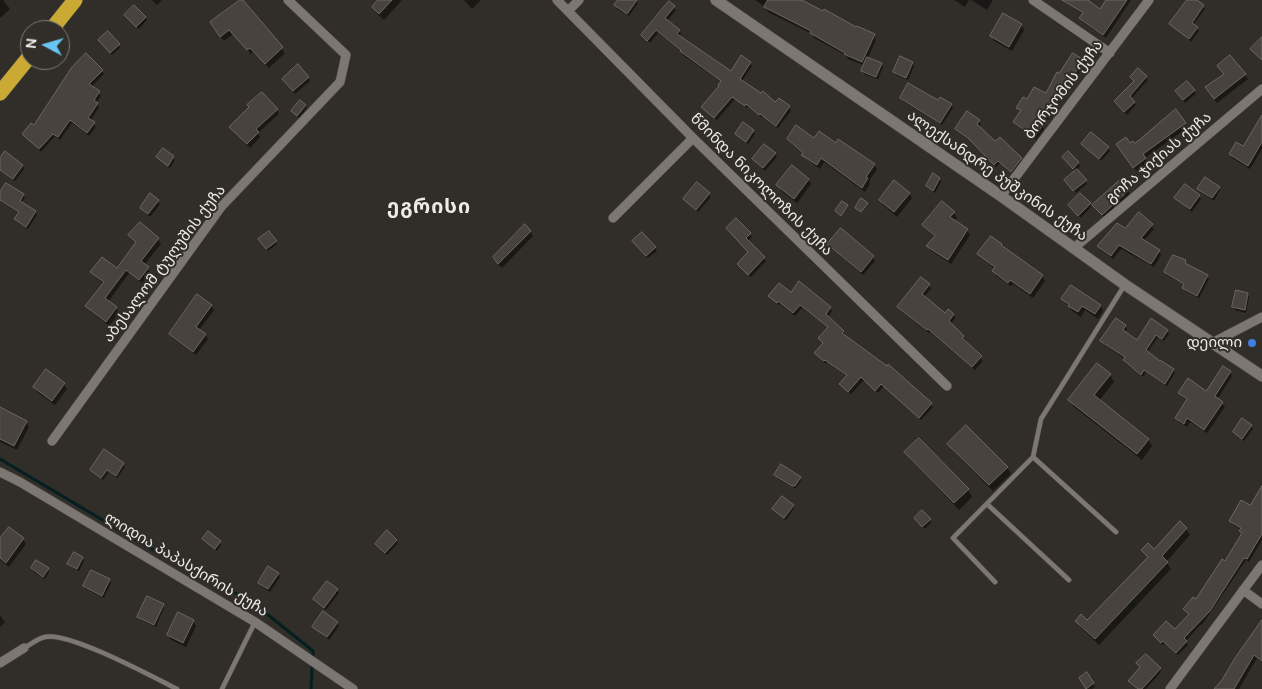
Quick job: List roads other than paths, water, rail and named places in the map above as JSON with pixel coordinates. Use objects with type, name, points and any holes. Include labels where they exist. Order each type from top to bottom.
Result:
[{"type":"highway","points":[[59,20],[75,0]]},
{"type":"highway","points":[[0,93],[20,68]]},
{"type":"street","name":"აბესალომ ტუღუშის ქუჩა","points":[[52,440],[221,207],[340,82],[346,55],[288,0]]},
{"type":"street","name":"წმინდა ნიკოლოზის ქუჩა","points":[[557,0],[693,138],[947,386]]},
{"type":"street","points":[[568,11],[579,0]]},
{"type":"street","name":"ალექსანდრე პუშკინის ქუჩა","points":[[716,0],[1001,196],[1124,284],[1262,376]]},
{"type":"street","points":[[1033,0],[1110,53]]},
{"type":"street","name":"ბორჯომის ქუჩა","points":[[1001,196],[1149,0]]},
{"type":"street","name":"გოჩა ჯიქიას ქუჩა","points":[[1074,248],[1262,89]]},
{"type":"street","points":[[613,218],[693,138]]},
{"type":"street","points":[[1212,343],[1262,317]]},
{"type":"street","name":"ლიდია პაპასქირის ქუჩა","points":[[0,472],[20,482],[254,622],[353,689]]},
{"type":"street","points":[[1170,689],[1262,565]]},
{"type":"street","points":[[1243,590],[1262,604]]},
{"type":"street","points":[[0,663],[24,648]]},
{"type":"lane","points":[[994,582],[953,538],[1033,458],[1041,419],[1124,284]]},
{"type":"lane","points":[[1033,458],[1116,532]]},
{"type":"lane","points":[[987,504],[1069,580]]},
{"type":"lane","points":[[222,689],[254,622]]},
{"type":"lane","points":[[24,648],[45,637],[65,638],[126,662],[177,689]]},
{"type":"waterway","points":[[0,459],[148,547],[252,602],[313,651],[311,689]]},
{"type":"place","name":"დეილი","points":[[1252,343]]},
{"type":"district","name":"ეგრისი","points":[[429,208]]}]
